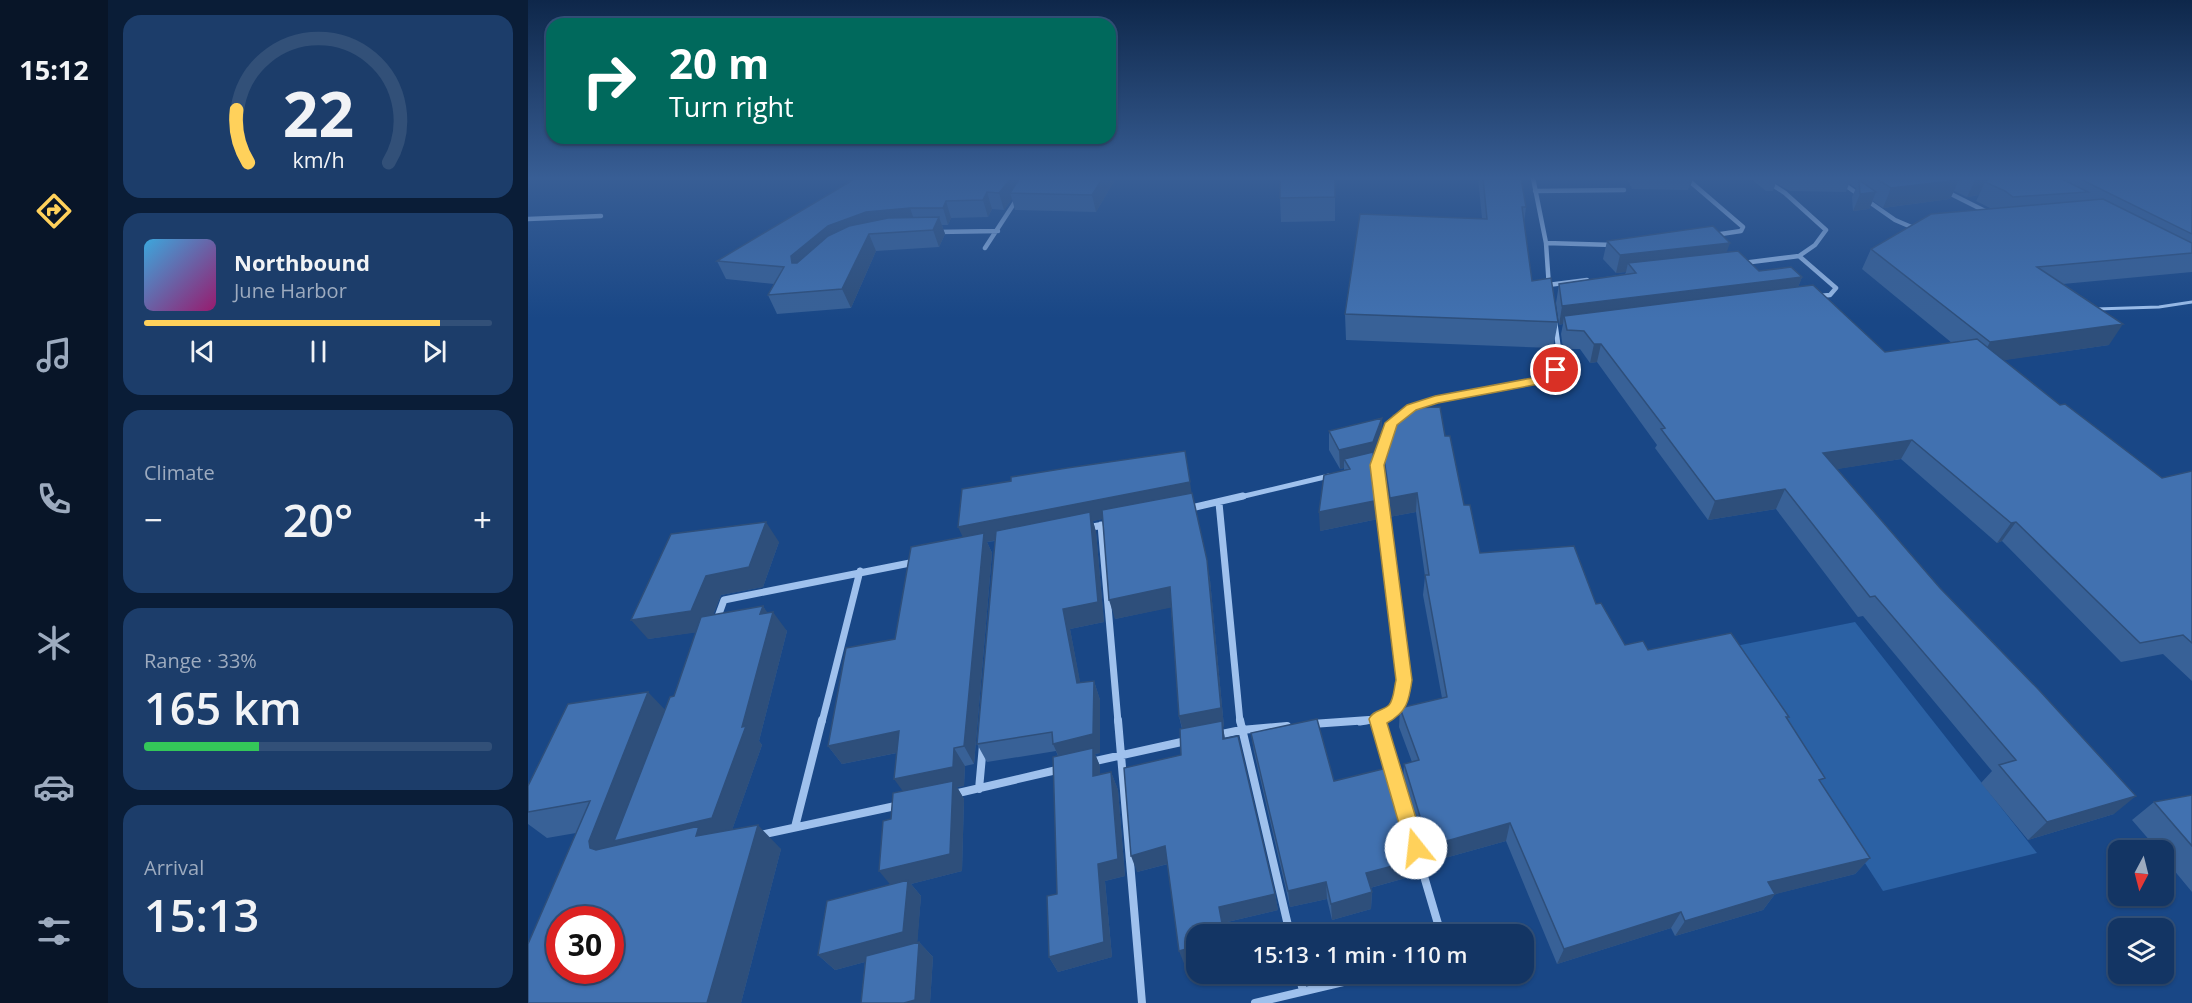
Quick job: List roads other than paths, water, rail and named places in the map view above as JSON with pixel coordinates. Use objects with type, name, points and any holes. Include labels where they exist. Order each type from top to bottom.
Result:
[{"type":"street","points":[[985,248],[1002,225]]},
{"type":"street","points":[[1542,225],[1546,243],[1550,296]]},
{"type":"street","points":[[1708,236],[1741,231],[1743,227],[1741,225]]},
{"type":"street","points":[[1739,263],[1798,256],[1820,241],[1826,230],[1820,225]]},
{"type":"street","points":[[1904,225],[1920,229]]},
{"type":"street","points":[[927,232],[998,231]]},
{"type":"street","points":[[1546,243],[1621,245]]},
{"type":"street","points":[[1798,256],[1836,288],[1830,295],[1818,297]]},
{"type":"street","points":[[1548,285],[1596,279]]},
{"type":"street","points":[[1398,418],[1411,408],[1435,400],[1535,381],[1556,370],[1560,358],[1560,330],[1554,319]]},
{"type":"street","points":[[1209,736],[1241,730],[1378,719],[1394,711],[1401,698],[1404,680],[1377,465],[1388,433]]},
{"type":"street","points":[[1366,467],[1377,465]]},
{"type":"street","points":[[1176,511],[1332,476]]},
{"type":"street","points":[[1219,503],[1241,730],[1288,924]]},
{"type":"street","points":[[1078,530],[1122,521]]},
{"type":"street","points":[[1101,525],[1142,1003]]},
{"type":"street","points":[[711,633],[724,600],[929,559]]},
{"type":"street","points":[[795,827],[860,571]]},
{"type":"street","points":[[1378,719],[1438,924]]},
{"type":"street","points":[[979,789],[984,731]]},
{"type":"street","points":[[1078,765],[1198,739]]},
{"type":"street","points":[[945,796],[1067,767]]},
{"type":"street","points":[[750,838],[910,803]]},
{"type":"street","points":[[1302,984],[1304,991]]},
{"type":"street","points":[[1256,1003],[1334,984]]},
{"type":"lane","points":[[2093,309],[2159,307],[2192,302]]}]
